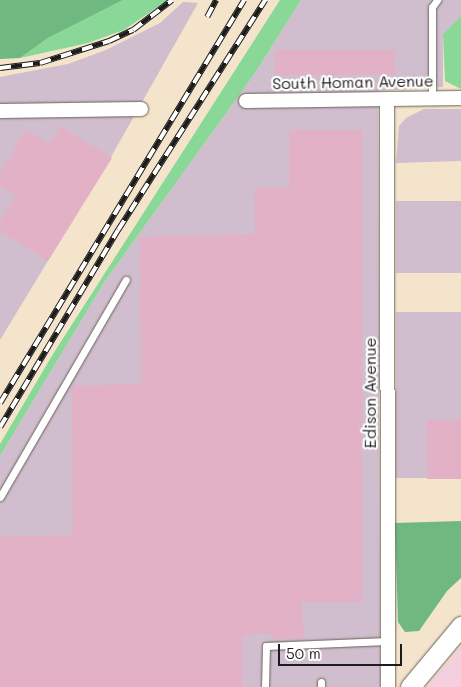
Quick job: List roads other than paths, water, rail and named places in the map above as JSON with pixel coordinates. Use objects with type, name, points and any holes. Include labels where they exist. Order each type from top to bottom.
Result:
[{"type":"street","name":"South Homan Avenue","points":[[246,101],[461,98]]},
{"type":"street","name":"Edison Avenue","points":[[386,100],[388,687]]},
{"type":"street","points":[[0,111],[141,110]]},
{"type":"street","points":[[412,687],[461,626]]},
{"type":"lane","points":[[432,99],[432,7],[437,0]]},
{"type":"lane","points":[[0,497],[126,280]]},
{"type":"lane","points":[[265,687],[266,646],[388,641]]},
{"type":"railway","points":[[0,68],[40,63],[109,41],[133,30],[172,0]]},
{"type":"railway","points":[[207,17],[216,0]]},
{"type":"railway","points":[[0,403],[244,0]]},
{"type":"railway","points":[[0,427],[118,230],[265,0]]}]
